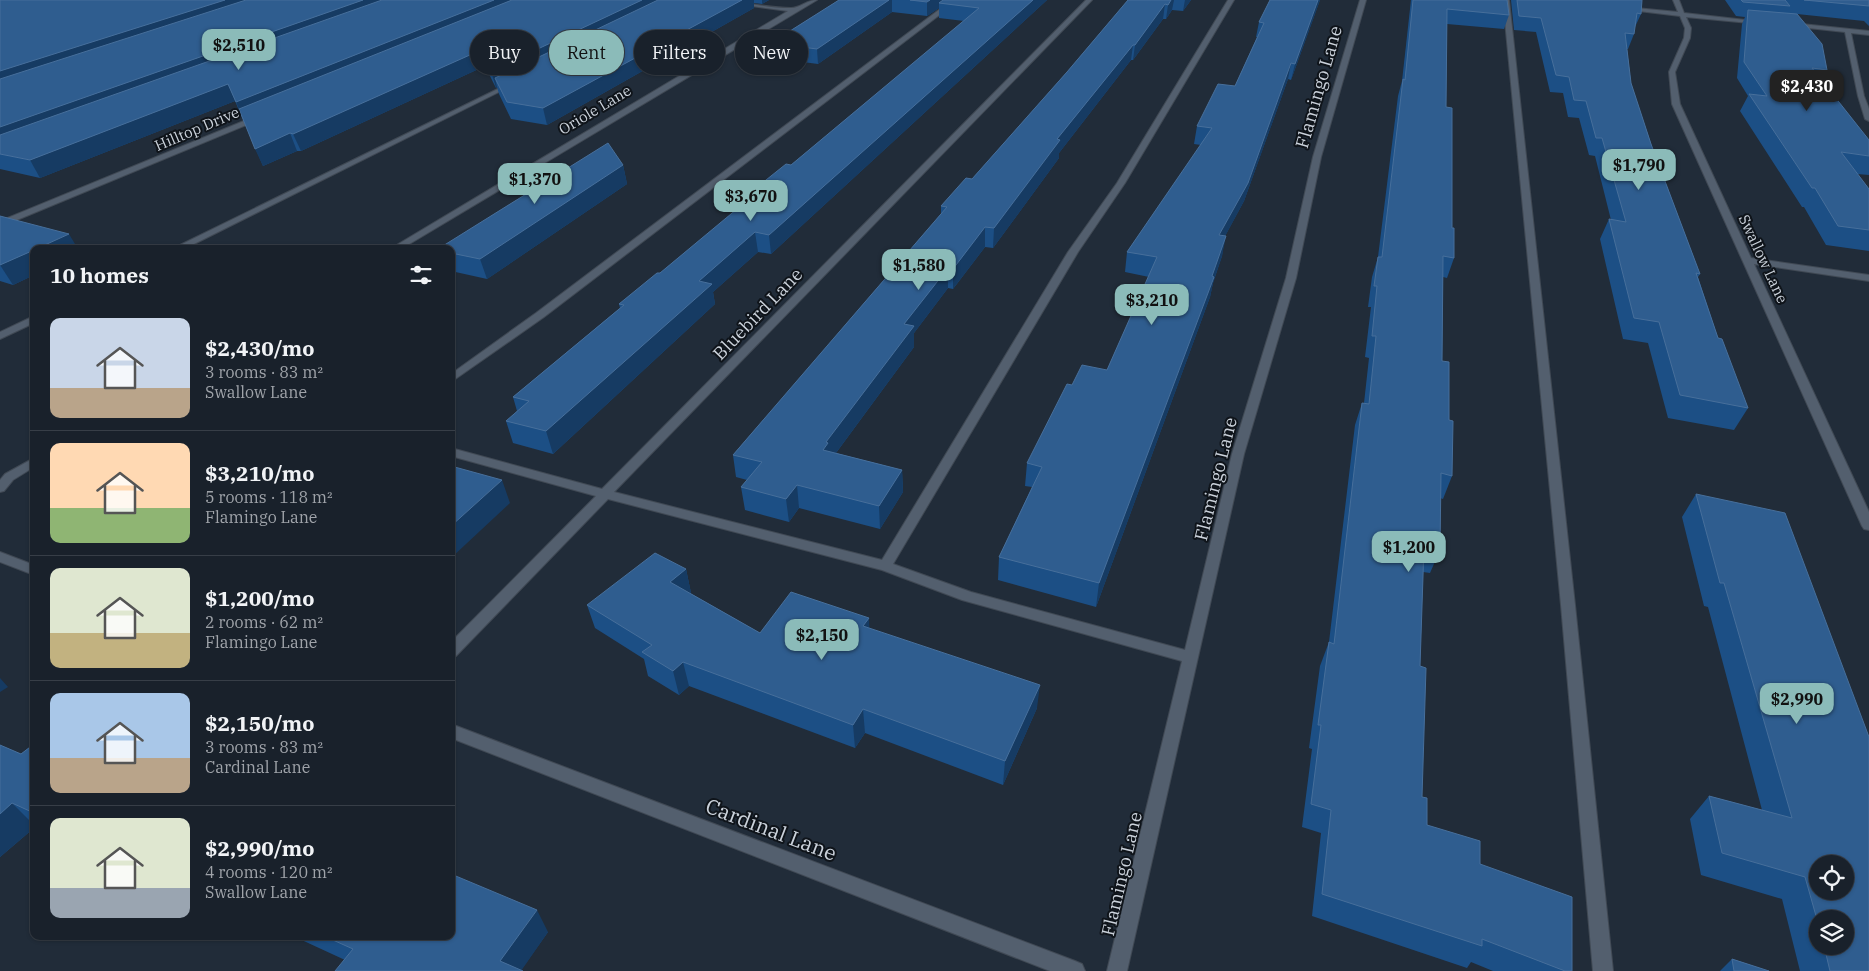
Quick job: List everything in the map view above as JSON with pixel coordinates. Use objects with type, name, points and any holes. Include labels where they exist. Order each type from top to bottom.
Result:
[{"type":"street","points":[[712,0],[794,10]]},
{"type":"street","name":"Oriole Lane","points":[[401,245],[794,10],[814,0]]},
{"type":"street","points":[[455,376],[540,315],[956,0]]},
{"type":"street","name":"Bluebird Lane","points":[[455,648],[1089,0]]},
{"type":"street","points":[[885,566],[954,447],[1073,252],[1121,183],[1231,0]]},
{"type":"street","name":"Flamingo Lane","points":[[1117,971],[1238,454],[1291,278],[1317,157],[1363,0]]},
{"type":"street","points":[[1506,0],[1603,971]]},
{"type":"street","name":"Swallow Lane","points":[[1676,0],[1688,28],[1686,38],[1672,72],[1676,104],[1869,526]]},
{"type":"street","points":[[1615,8],[1770,23]]},
{"type":"street","points":[[1789,25],[1869,33]]},
{"type":"street","points":[[1848,31],[1861,96],[1869,118]]},
{"type":"street","points":[[184,245],[516,82]]},
{"type":"street","name":"Hilltop Drive","points":[[0,224],[269,114]]},
{"type":"street","points":[[1748,260],[1869,278]]},
{"type":"street","points":[[0,336],[30,321]]},
{"type":"street","points":[[455,453],[885,566],[967,596],[1191,658]]},
{"type":"street","points":[[0,488],[9,477],[30,464]]},
{"type":"street","points":[[0,557],[30,568]]},
{"type":"street","name":"Cardinal Lane","points":[[455,733],[1075,971]]},
{"type":"building","points":[[0,0],[225,0],[0,71]]},
{"type":"building","points":[[246,0],[363,0],[0,127],[0,79]]},
{"type":"building","points":[[382,0],[494,0],[236,102],[228,84],[30,160],[0,154],[0,135]]},
{"type":"building","points":[[512,0],[642,0],[578,30],[549,30],[549,44],[539,48],[539,30],[470,30],[470,55],[255,149],[239,109]]},
{"type":"building","points":[[658,0],[742,0],[687,30],[634,30],[634,59],[624,64],[624,30],[595,30]]},
{"type":"building","points":[[839,0],[889,0],[817,49],[808,48],[808,30],[792,30]]},
{"type":"building","points":[[910,0],[930,0],[927,2]]},
{"type":"building","points":[[943,0],[1033,0],[769,235],[755,232],[699,281],[712,284],[546,431],[506,421],[529,401],[513,397],[624,305],[619,304],[657,273],[660,273],[761,189],[756,188],[786,164],[791,165],[979,8],[939,3]]},
{"type":"building","points":[[1128,0],[1171,0],[1168,5],[1165,4],[1135,45],[1133,45],[1057,139],[1060,140],[994,228],[985,227],[953,269],[948,268],[904,324],[914,326],[826,442],[828,443],[823,450],[902,470],[879,506],[797,485],[786,499],[741,487],[762,462],[733,455],[947,207],[941,206],[966,178],[972,179]]},
{"type":"building","points":[[1270,0],[1318,0],[1295,64],[1291,63],[1248,183],[1219,235],[1226,236],[1212,276],[1214,277],[1099,583],[999,557],[1042,467],[1027,463],[1067,384],[1072,385],[1082,365],[1107,370],[1157,257],[1127,252],[1212,128],[1197,126],[1218,84],[1235,86],[1264,23],[1259,22]]},
{"type":"building","points":[[1413,0],[1507,0],[1509,15],[1447,9],[1446,107],[1452,108],[1452,228],[1454,228],[1454,258],[1443,256],[1442,361],[1449,362],[1449,420],[1453,421],[1452,476],[1441,473],[1440,550],[1424,546],[1420,666],[1426,668],[1422,797],[1427,798],[1427,825],[1480,841],[1480,864],[1572,897],[1572,971],[1565,971],[1482,939],[1482,946],[1322,894],[1331,810],[1311,804],[1321,725],[1318,725],[1329,642],[1334,644],[1362,403],[1369,404],[1376,336],[1372,336],[1377,286],[1374,286],[1378,257],[1382,257],[1403,79],[1405,80]]},
{"type":"building","points":[[1517,0],[1642,0],[1641,14],[1637,13],[1634,34],[1625,33],[1631,83],[1651,144],[1700,274],[1696,273],[1718,338],[1722,339],[1748,408],[1680,395],[1659,322],[1634,318],[1609,219],[1626,222],[1602,138],[1596,138],[1586,101],[1574,100],[1569,77],[1556,75],[1541,18],[1519,16]]},
{"type":"building","points":[[1741,0],[1785,0],[1790,6],[1743,2]]},
{"type":"building","points":[[1804,0],[1869,0],[1869,6]]},
{"type":"building","points":[[1748,10],[1797,14],[1822,44],[1827,70],[1812,68],[1869,140],[1869,156],[1841,152],[1869,189],[1869,230],[1838,226],[1815,188],[1812,188],[1749,94],[1767,96],[1744,62]]},
{"type":"building","points":[[549,52],[549,75],[604,75],[543,108],[507,102],[495,78],[501,75],[539,75],[539,57]]},
{"type":"building","points":[[608,143],[623,165],[480,259],[455,254],[455,245],[444,245]]},
{"type":"building","points":[[0,216],[69,234],[45,245],[30,245],[30,252],[0,265]]},
{"type":"building","points":[[455,467],[502,480],[455,522]]},
{"type":"building","points":[[1696,494],[1785,513],[1869,737],[1869,971],[1830,971],[1826,955],[1854,955],[1854,910],[1814,910],[1812,900],[1854,900],[1854,855],[1809,855],[1809,891],[1805,877],[1722,853],[1709,796],[1792,818],[1724,583],[1720,583]]},
{"type":"building","points":[[655,553],[686,569],[670,582],[760,633],[791,592],[869,618],[863,626],[1040,685],[1005,761],[863,709],[853,725],[683,662],[673,671],[642,652],[652,645],[587,605]]},
{"type":"building","points":[[0,745],[21,754],[30,747],[30,811],[12,803],[0,814]]},
{"type":"building","points":[[455,876],[537,910],[500,961],[523,971],[335,971],[353,949],[333,940],[455,940]]},
{"type":"building","points":[[1732,959],[1769,971],[1734,971]]}]
